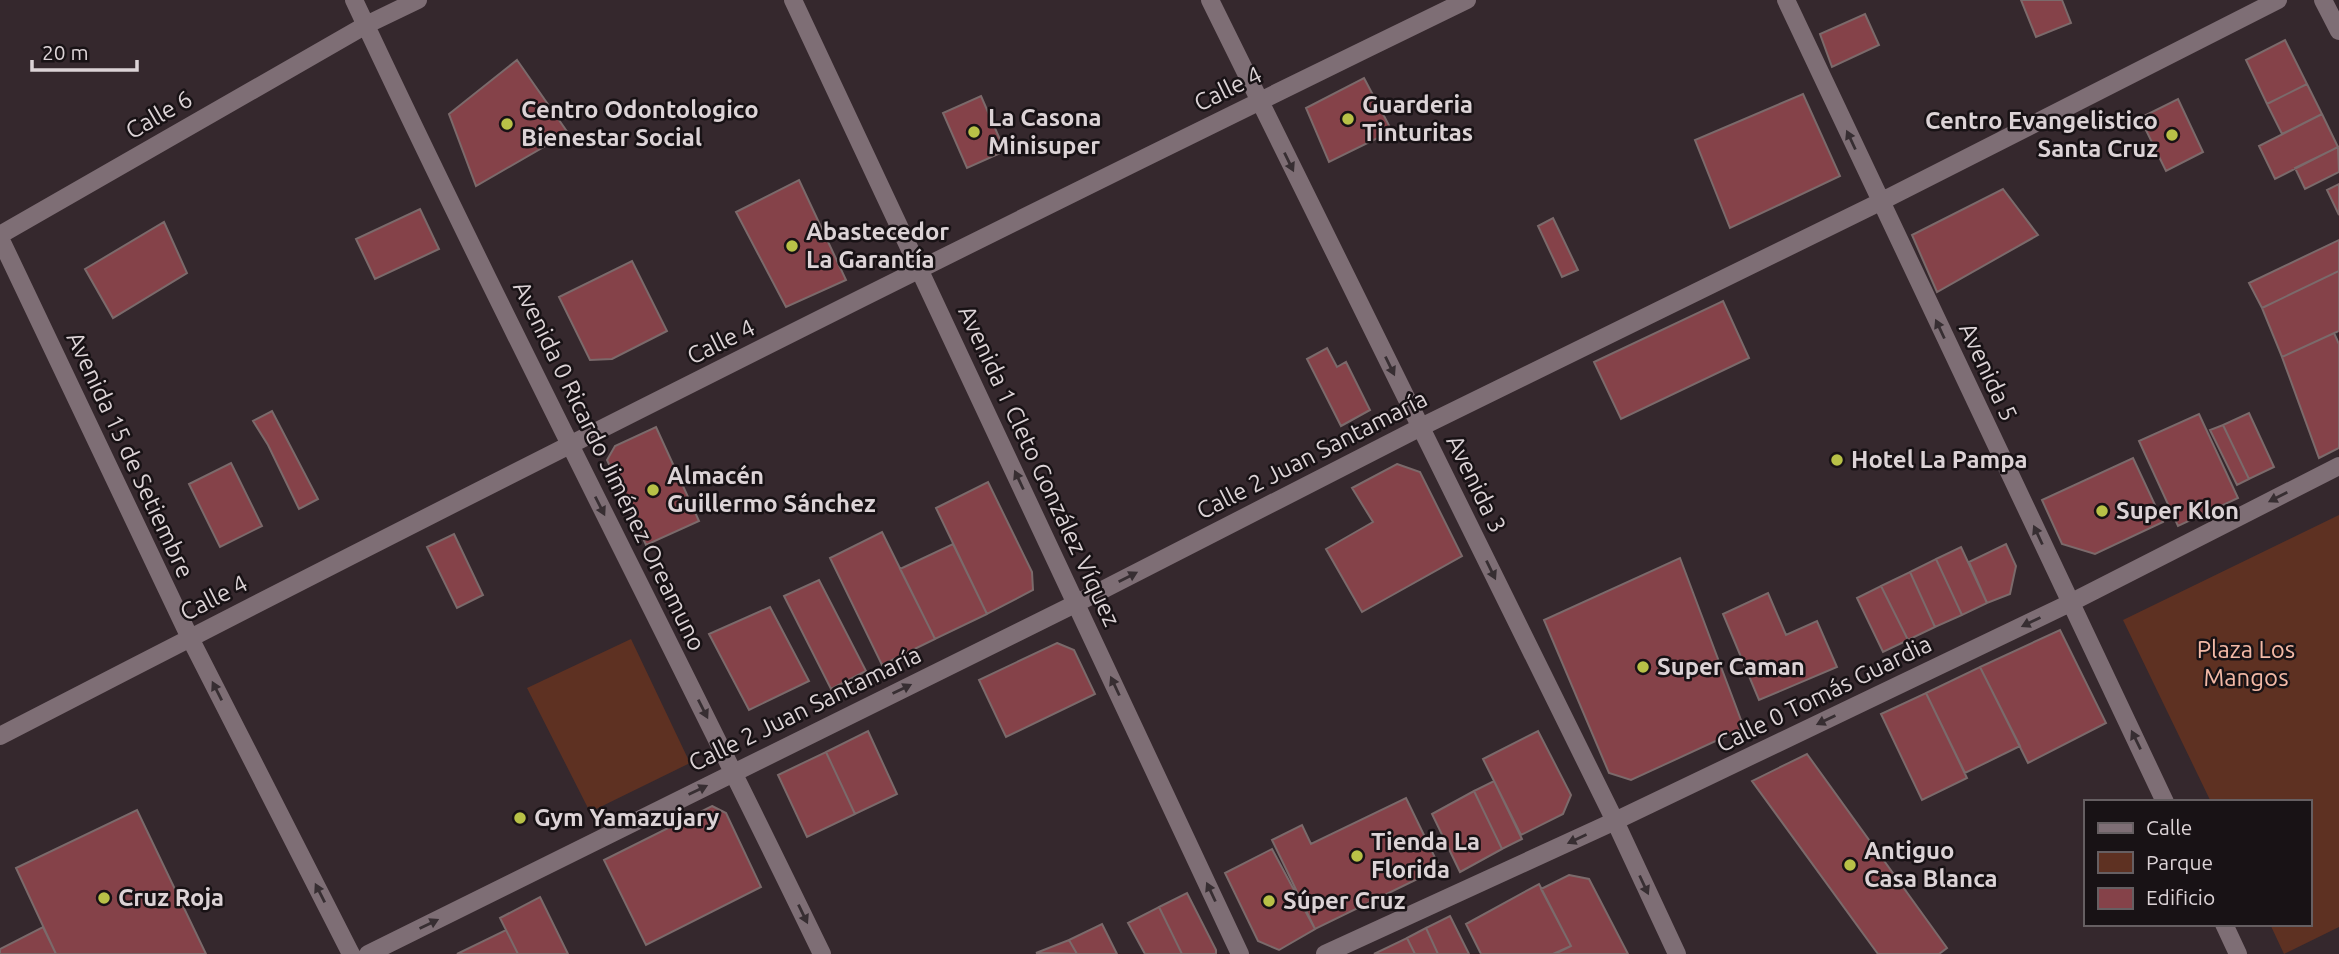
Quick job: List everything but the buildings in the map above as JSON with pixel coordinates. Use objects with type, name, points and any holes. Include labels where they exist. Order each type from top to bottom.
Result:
[{"type":"street","name":"Avenida 0 Ricardo Jiménez Oreamuno","points":[[354,0],[822,954]]},
{"type":"street","name":"Calle 6","points":[[0,237],[366,25],[418,0]]},
{"type":"street","name":"Avenida 1 Cleto González Víquez","points":[[793,0],[1240,954]]},
{"type":"street","name":"Avenida 3","points":[[1210,0],[1615,821],[1677,954]]},
{"type":"street","name":"Calle 4","points":[[0,736],[570,445],[1467,0]]},
{"type":"street","name":"Avenida 5","points":[[1786,0],[2164,800]]},
{"type":"street","name":"Calle 2 Juan Santamaría","points":[[368,954],[1077,603],[1421,427],[1880,202],[2278,0]]},
{"type":"street","points":[[2323,0],[2339,31]]},
{"type":"street","name":"Avenida 15 de Setiembre","points":[[0,237],[190,638],[351,954]]},
{"type":"street","name":"Calle 0 Tomás Guardia","points":[[1325,954],[1615,821],[2070,603],[2339,466]]},
{"type":"street","points":[[2225,926],[2238,954]]},
{"type":"green space","name":"Plaza Los Mangos","points":[[2339,515],[2339,927],[2284,954],[2271,926],[2311,926],[2311,800],[2210,800],[2123,620]]},
{"type":"green space","points":[[631,639],[690,763],[590,812],[527,688]]},
{"type":"place","name":"Guarderia Tinturitas","points":[[1348,119]]},
{"type":"place","name":"Centro Odontologico Bienestar Social","points":[[507,124]]},
{"type":"place","name":"La Casona Minisuper","points":[[974,132]]},
{"type":"place","name":"Centro Evangelistico Santa Cruz","points":[[2172,135]]},
{"type":"place","name":"Abastecedor La Garantía","points":[[792,246]]},
{"type":"place","name":"Hotel La Pampa","points":[[1837,460]]},
{"type":"place","name":"Almacén Guillermo Sánchez","points":[[653,490]]},
{"type":"place","name":"Super Klon","points":[[2102,511]]},
{"type":"place","name":"Super Caman","points":[[1643,667]]},
{"type":"place","name":"Gym Yamazujary","points":[[520,818]]},
{"type":"place","name":"Tienda La Florida","points":[[1357,856]]},
{"type":"place","name":"Antiguo Casa Blanca","points":[[1850,865]]},
{"type":"place","name":"Cruz Roja","points":[[104,898]]},
{"type":"place","name":"Súper Cruz","points":[[1269,901]]}]
